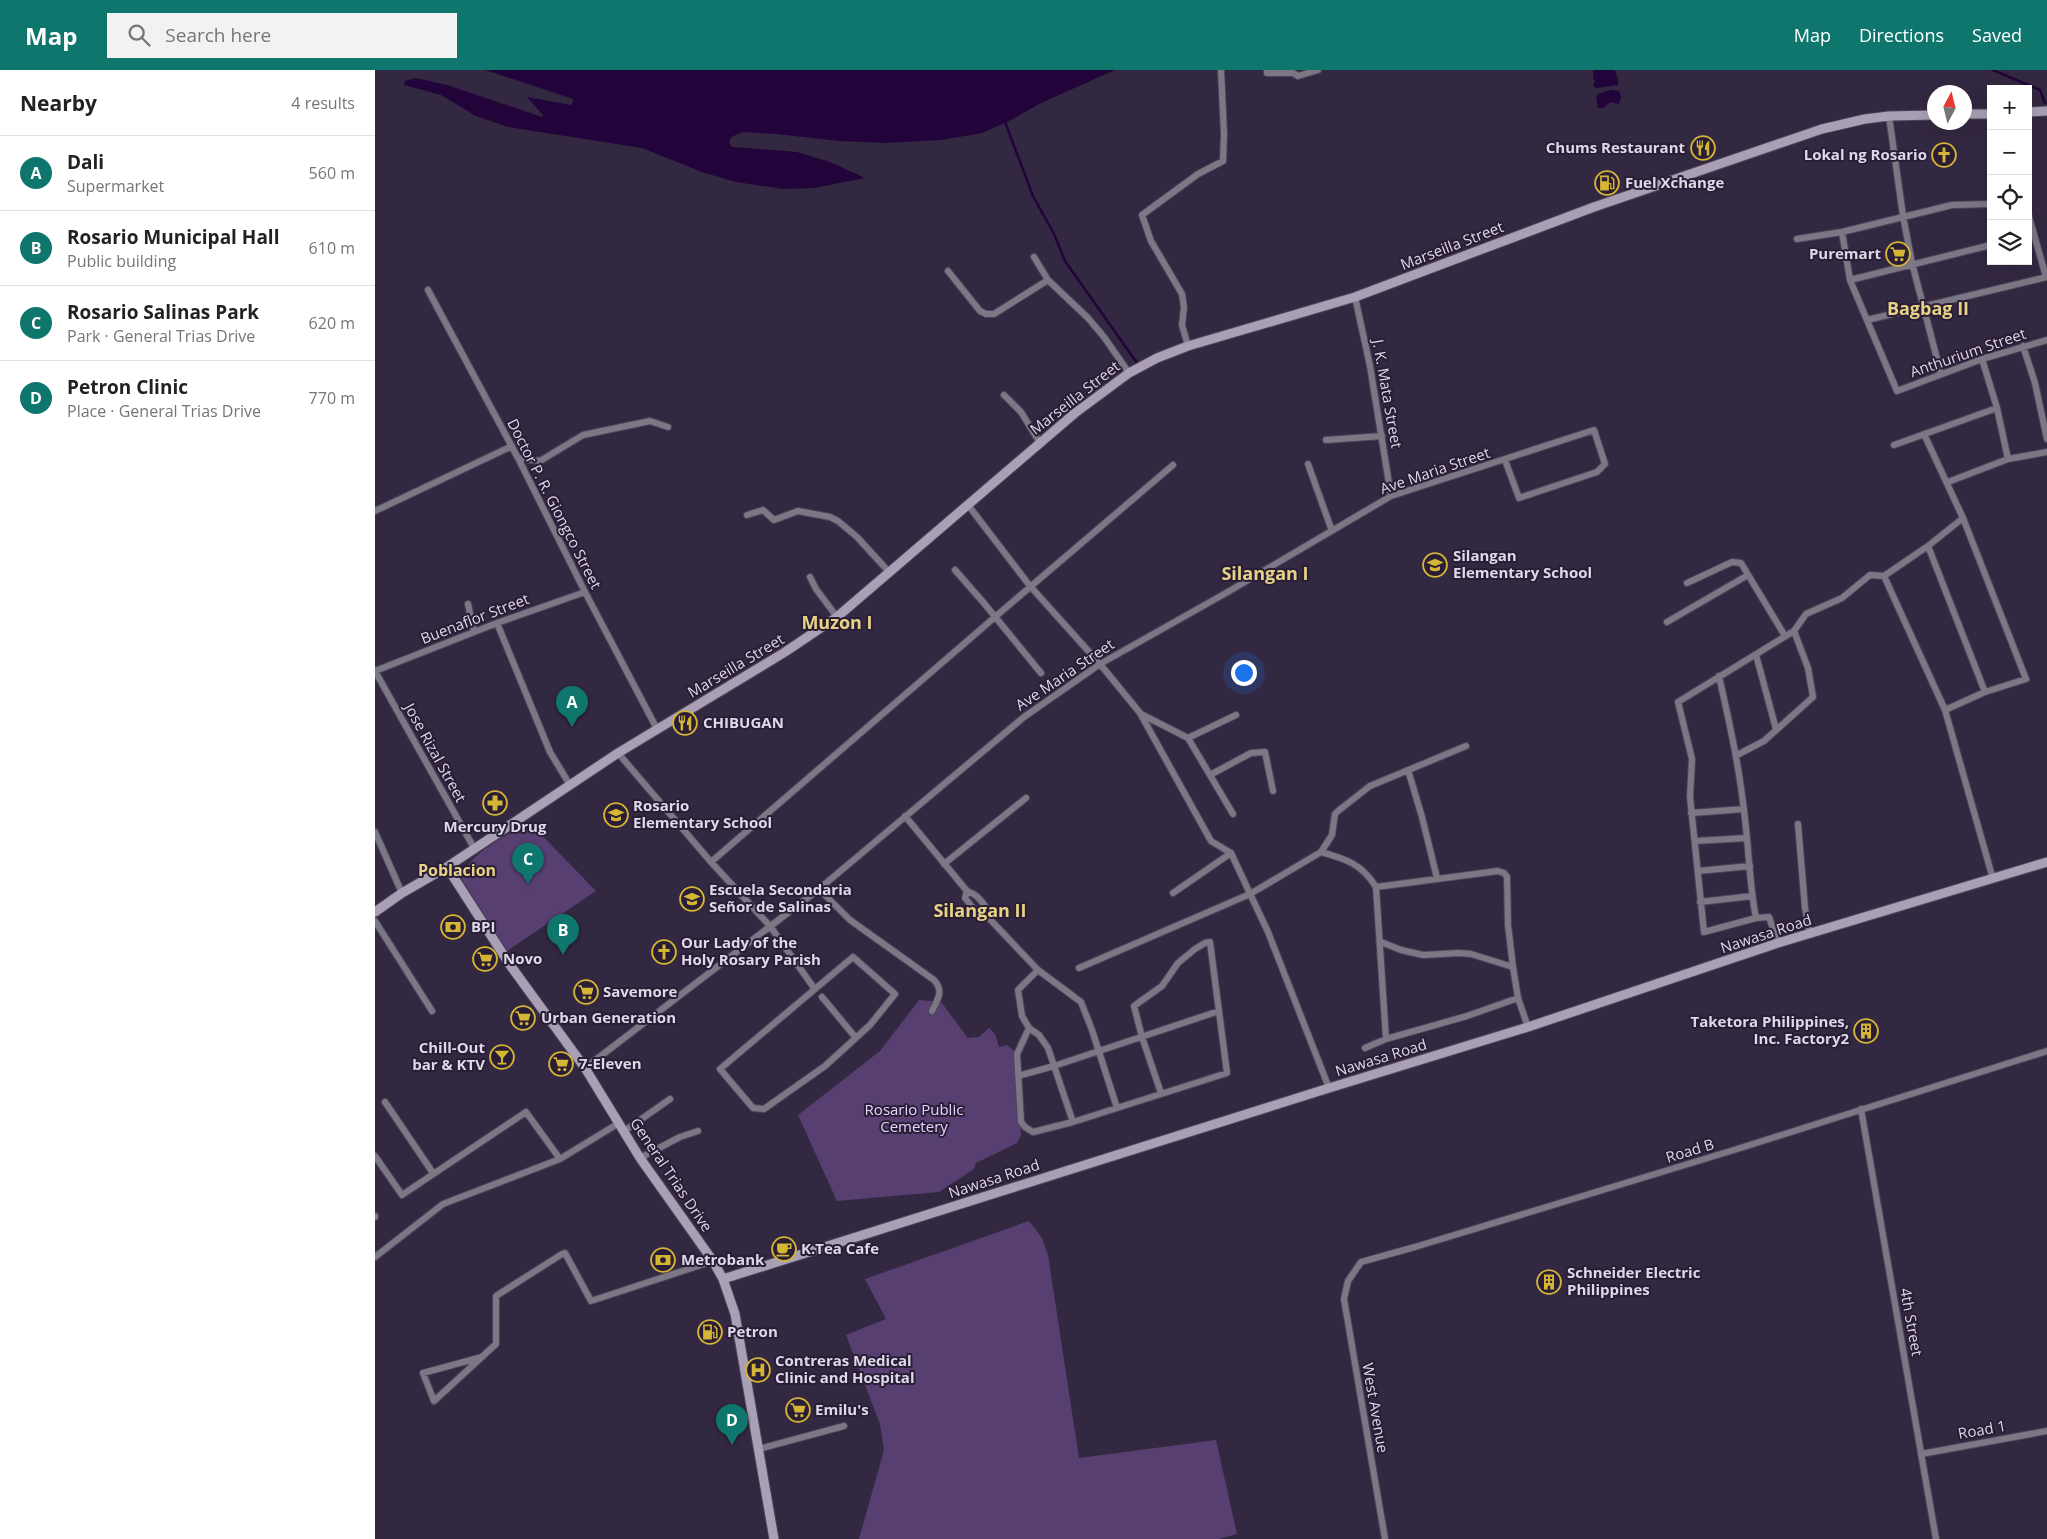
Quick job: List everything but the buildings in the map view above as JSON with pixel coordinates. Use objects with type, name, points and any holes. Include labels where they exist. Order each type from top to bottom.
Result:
[{"type":"main road","points":[[2032,112],[2047,111]]},
{"type":"main road","points":[[1972,114],[1987,114]]},
{"type":"main road","name":"Marseilla Street","points":[[375,912],[402,893],[447,867],[618,753],[785,652],[837,617],[1082,407],[1129,373],[1157,358],[1188,346],[1355,297],[1669,180],[1838,124],[1889,116],[1927,115]]},
{"type":"main road","name":"Nawasa Road","points":[[723,1279],[1528,1027],[1778,943],[2047,862]]},
{"type":"main road","name":"General Trias Drive","points":[[447,867],[510,965],[585,1068],[640,1158],[713,1261],[723,1279],[735,1314],[774,1539]]},
{"type":"street","points":[[1188,346],[1182,325],[1184,306],[1182,294],[1151,241],[1142,215],[1198,174],[1223,161],[1224,134],[1221,70]]},
{"type":"street","points":[[1267,70],[1267,73],[1293,73],[1298,76],[1317,70]]},
{"type":"street","points":[[1889,116],[1903,216],[1912,263],[1941,374]]},
{"type":"street","points":[[1797,239],[1842,232],[1952,205],[1987,204]]},
{"type":"street","points":[[1842,232],[1850,280],[1867,320],[2047,277],[2032,236]]},
{"type":"street","points":[[1850,280],[1912,263],[1987,247]]},
{"type":"street","points":[[1034,256],[1048,280],[1088,318],[1129,373]]},
{"type":"street","points":[[948,271],[980,311],[986,314],[994,314],[1048,280]]},
{"type":"street","name":"Doctor P. R. Giongco Street","points":[[428,290],[513,446],[585,592],[657,730]]},
{"type":"street","name":"J. K. Mata Street","points":[[1355,297],[1383,436],[1391,496]]},
{"type":"street","name":"Anthurium Street","points":[[1867,320],[1897,390],[1982,359],[2047,340]]},
{"type":"street","points":[[2023,346],[2035,383],[2047,439]]},
{"type":"street","points":[[1982,359],[1997,408],[2009,459]]},
{"type":"street","points":[[1004,394],[1021,412],[1040,443]]},
{"type":"street","points":[[1894,445],[1997,408]]},
{"type":"street","points":[[518,458],[540,461],[583,434],[650,422],[668,427]]},
{"type":"street","name":"Ave Maria Street","points":[[585,1068],[819,889],[1024,717],[1099,664],[1226,593],[1391,496],[1593,430],[1605,464],[1597,472],[1519,498],[1505,460]]},
{"type":"street","points":[[1924,434],[1948,482],[2026,678],[1985,692],[1945,710]]},
{"type":"street","points":[[1326,440],[1383,436]]},
{"type":"street","points":[[375,511],[513,446]]},
{"type":"street","points":[[1948,482],[2009,459],[2047,452]]},
{"type":"street","points":[[1309,464],[1331,531]]},
{"type":"street","points":[[711,862],[1030,586],[1173,466]]},
{"type":"street","points":[[968,505],[1030,586],[1140,713],[1211,841],[1231,853],[1268,932],[1329,1088]]},
{"type":"street","points":[[747,515],[763,510],[774,520],[798,511],[830,517],[838,521],[857,537],[890,573]]},
{"type":"street","points":[[1778,943],[1769,916],[1704,932],[1691,813],[1689,781],[1692,759],[1679,702],[1794,631],[1810,611],[1843,598],[1870,575],[1884,576],[1928,546],[1963,518]]},
{"type":"street","points":[[1928,546],[1985,692]]},
{"type":"street","points":[[1687,583],[1737,561],[1741,562],[1785,636]]},
{"type":"street","points":[[955,570],[1041,673]]},
{"type":"street","points":[[1667,622],[1748,575]]},
{"type":"street","points":[[1884,576],[1945,710],[1993,879]]},
{"type":"street","points":[[810,577],[837,617]]},
{"type":"street","name":"Buenaflor Street","points":[[375,671],[497,623],[585,592]]},
{"type":"street","points":[[468,604],[474,632]]},
{"type":"street","points":[[497,623],[550,752],[570,785]]},
{"type":"street","points":[[1737,755],[1764,741],[1813,696],[1808,668],[1794,631]]},
{"type":"street","points":[[1756,655],[1776,729]]},
{"type":"street","name":"Jose Rizal Street","points":[[375,671],[474,848]]},
{"type":"street","points":[[1719,676],[1737,755],[1756,918]]},
{"type":"street","points":[[1140,713],[1188,738],[1233,814]]},
{"type":"street","points":[[1188,738],[1236,715]]},
{"type":"street","points":[[1079,968],[1250,894],[1321,852],[1332,835],[1335,814],[1371,786],[1466,746]]},
{"type":"street","points":[[1210,775],[1251,753],[1265,752],[1273,791]]},
{"type":"street","points":[[618,753],[711,862],[770,926],[814,988]]},
{"type":"street","points":[[1408,770],[1437,878]]},
{"type":"street","points":[[944,864],[1027,798]]},
{"type":"street","points":[[1691,813],[1744,809]]},
{"type":"street","points":[[905,816],[967,891],[973,893],[985,906],[983,912]]},
{"type":"street","points":[[1798,824],[1805,908],[1810,934]]},
{"type":"street","points":[[375,832],[402,893]]},
{"type":"street","points":[[1695,842],[1747,838]]},
{"type":"street","points":[[1321,852],[1347,859],[1368,874],[1376,887],[1386,1039]]},
{"type":"street","points":[[1173,893],[1231,853]]},
{"type":"street","points":[[1698,871],[1749,866]]},
{"type":"street","points":[[1376,887],[1498,871],[1506,875],[1513,967],[1518,998],[1528,1027]]},
{"type":"street","points":[[819,889],[851,920],[938,984],[940,995],[932,1011]]},
{"type":"street","points":[[967,891],[965,898],[971,907],[977,913],[983,912]]},
{"type":"street","points":[[1700,902],[1752,896]]},
{"type":"street","points":[[983,912],[1038,970],[1081,1002],[1117,1108]]},
{"type":"street","points":[[375,921],[432,1010]]},
{"type":"street","points":[[1029,1028],[1017,1054],[1021,1122],[1033,1132],[1073,1122],[1227,1073],[1210,942],[1205,943],[1178,963],[1162,986],[1134,1006],[1142,1038],[1161,1093]]},
{"type":"street","points":[[1381,942],[1401,950],[1423,955],[1471,954],[1513,967]]},
{"type":"street","points":[[853,957],[895,994],[857,1038],[825,1066],[763,1109],[753,1108],[720,1071],[721,1068],[814,988],[853,957]]},
{"type":"street","points":[[1038,970],[1018,990],[1022,1016],[1029,1028],[1039,1035],[1048,1048],[1073,1122]]},
{"type":"street","points":[[821,997],[857,1038]]},
{"type":"street","points":[[1365,1048],[1386,1039],[1467,1016],[1518,998]]},
{"type":"street","points":[[1018,1076],[1142,1038],[1219,1011]]},
{"type":"street","name":"Road B","points":[[1348,1281],[1361,1262],[1725,1153],[2047,1051]]},
{"type":"street","points":[[623,1132],[670,1100]]},
{"type":"street","points":[[385,1102],[433,1173]]},
{"type":"street","name":"4th Street","points":[[1861,1109],[1935,1539]]},
{"type":"street","points":[[375,1156],[402,1194],[526,1112],[560,1159]]},
{"type":"street","points":[[375,1257],[443,1204],[560,1159],[619,1123]]},
{"type":"street","points":[[640,1158],[680,1137],[698,1131]]},
{"type":"street","points":[[483,1357],[423,1374],[434,1401],[483,1357],[496,1344],[496,1296],[563,1253],[591,1301],[713,1261]]},
{"type":"street","name":"West Avenue","points":[[1348,1281],[1344,1299],[1385,1539]]},
{"type":"street","points":[[759,1449],[844,1426]]},
{"type":"street","name":"Road 1","points":[[1921,1454],[2047,1431]]},
{"type":"green space","points":[[529,822],[596,891],[507,951],[461,878],[472,860],[481,852]]},
{"type":"green space","name":"Rosario Public Cemetery","points":[[919,1000],[941,1002],[968,1038],[979,1037],[989,1028],[995,1034],[999,1047],[1007,1045],[1015,1051],[1021,1135],[1017,1143],[976,1163],[974,1169],[939,1192],[837,1201],[798,1115],[880,1051]]},
{"type":"green space","points":[[1029,1221],[1042,1238],[1048,1255],[1079,1458],[1216,1440],[1237,1534],[1219,1539],[859,1539],[884,1450],[880,1424],[846,1335],[886,1319],[865,1279]]},
{"type":"shaded area","points":[[485,70],[1115,70],[1041,103],[1009,121],[982,133],[941,140],[886,143],[840,141],[743,132],[731,137],[729,142],[732,147],[797,152],[830,162],[865,178],[814,188],[783,189],[736,182],[702,172],[642,148],[508,127],[476,116],[441,95],[404,85],[405,81],[416,78],[447,85],[542,117],[543,115],[527,97],[571,105],[573,102],[573,99]]},
{"type":"shaded area","points":[[1593,70],[1615,70],[1618,85],[1596,88],[1593,85],[1595,81]]},
{"type":"shaded area","points":[[1611,90],[1619,91],[1621,97],[1619,104],[1611,102],[1603,108],[1598,108],[1596,98],[1598,94]]},
{"type":"waterway","points":[[1993,70],[2040,90],[2045,103]]},
{"type":"waterway","points":[[1005,122],[1033,196],[1054,234],[1065,261],[1137,363]]},
{"type":"place","name":"Chums Restaurant","points":[[1703,148]]},
{"type":"place","name":"Lokal ng Rosario","points":[[1944,155]]},
{"type":"place","name":"Fuel Xchange","points":[[1607,183]]},
{"type":"place","name":"Puremart","points":[[1898,254]]},
{"type":"place","name":"Silangan Elementary School","points":[[1435,565]]},
{"type":"place","name":"CHIBUGAN","points":[[685,723]]},
{"type":"place","name":"Dali","points":[[572,727]]},
{"type":"place","name":"Mercury Drug","points":[[495,803]]},
{"type":"place","name":"Rosario Elementary School","points":[[616,815]]},
{"type":"place","name":"Rosario Salinas Park","points":[[528,884]]},
{"type":"place","name":"Escuela Secondaria Señor de Salinas","points":[[692,899]]},
{"type":"place","name":"BPI","points":[[453,927]]},
{"type":"place","name":"Our Lady of the Holy Rosary Parish","points":[[664,952]]},
{"type":"place","name":"Rosario Municipal Hall","points":[[563,955]]},
{"type":"place","name":"Novo","points":[[485,959]]},
{"type":"place","name":"Savemore","points":[[586,992]]},
{"type":"place","name":"Urban Generation","points":[[523,1018]]},
{"type":"place","name":"Taketora Philippines, Inc. Factory2","points":[[1866,1031]]},
{"type":"place","name":"Chill-Out bar & KTV","points":[[502,1057]]},
{"type":"place","name":"7-Eleven","points":[[561,1064]]},
{"type":"place","name":"K.Tea Cafe","points":[[784,1249]]},
{"type":"place","name":"Metrobank","points":[[663,1260]]},
{"type":"place","name":"Schneider Electric Philippines","points":[[1549,1282]]},
{"type":"place","name":"Petron","points":[[710,1332]]},
{"type":"place","name":"Contreras Medical Clinic and Hospital","points":[[758,1370]]},
{"type":"place","name":"Emilu's","points":[[798,1410]]},
{"type":"place","name":"Petron Clinic","points":[[732,1445]]},
{"type":"district","name":"Bagbag II","points":[[1928,309]]},
{"type":"district","name":"Silangan I","points":[[1265,574]]},
{"type":"district","name":"Muzon I","points":[[837,623]]},
{"type":"district","name":"Poblacion","points":[[457,870]]},
{"type":"district","name":"Silangan II","points":[[980,911]]}]
